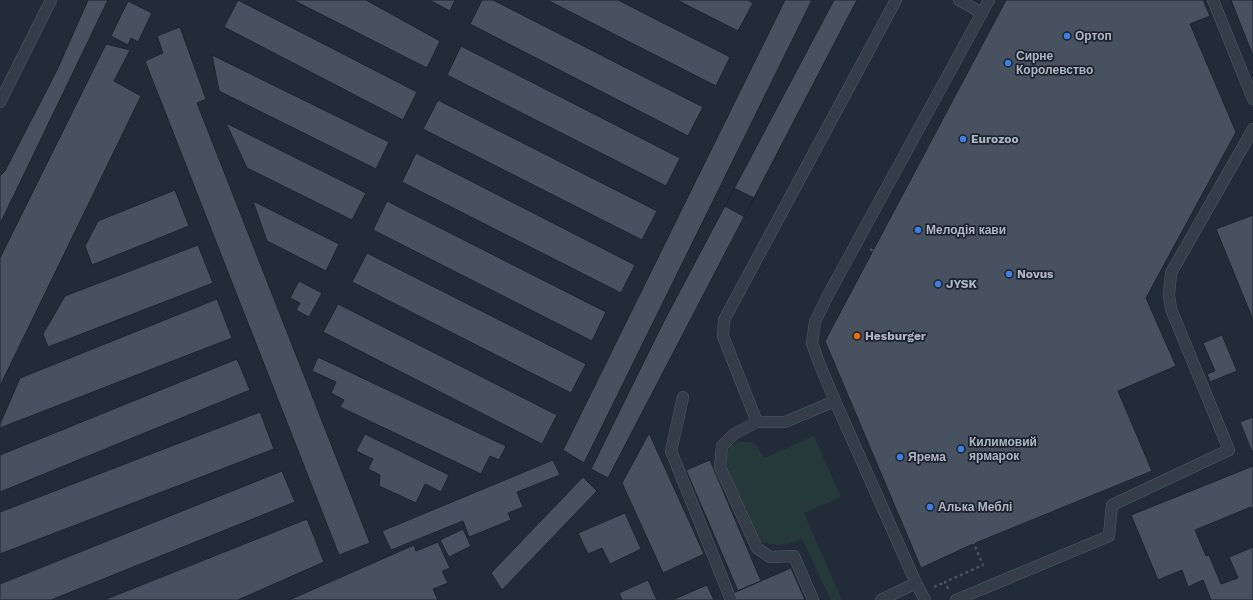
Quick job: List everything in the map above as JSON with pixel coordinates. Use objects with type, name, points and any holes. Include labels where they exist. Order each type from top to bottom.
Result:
[{"type":"lane","points":[[0,102],[50,0]]},
{"type":"lane","points":[[757,422],[723,336],[724,320],[896,0]]},
{"type":"lane","points":[[959,0],[982,13]]},
{"type":"lane","points":[[925,600],[916,583],[819,363],[812,343],[814,322],[856,242],[989,0]]},
{"type":"lane","points":[[1214,0],[1253,99]]},
{"type":"lane","points":[[953,597],[1109,536],[1112,505],[1229,450],[1171,309],[1169,295],[1171,273],[1253,129]]},
{"type":"lane","points":[[684,397],[671,451],[731,600]]},
{"type":"lane","points":[[813,600],[794,556],[770,557],[757,548],[720,467],[722,446],[734,434],[757,422],[785,422],[835,401]]},
{"type":"lane","points":[[880,600],[916,583]]},
{"type":"path","points":[[953,597],[945,582],[983,565],[883,332],[1061,0]]},
{"type":"path","points":[[974,26],[1031,57]]},
{"type":"path","points":[[856,242],[916,272]]},
{"type":"shaded area","points":[[814,436],[841,497],[804,513],[842,600],[831,600],[802,539],[788,544],[775,545],[761,542],[727,468],[727,456],[730,446],[739,442],[751,442],[757,446],[764,458]]},
{"type":"building","points":[[88,0],[108,0],[0,224],[0,176],[5,171],[57,70]]},
{"type":"building","points":[[238,0],[417,92],[403,120],[224,27]]},
{"type":"building","points":[[293,0],[366,0],[440,41],[427,68]]},
{"type":"building","points":[[429,0],[455,0],[450,11]]},
{"type":"building","points":[[482,0],[493,0],[703,107],[688,136],[470,24]]},
{"type":"building","points":[[547,0],[618,0],[730,57],[716,86]]},
{"type":"building","points":[[677,0],[748,0],[753,3],[738,31]]},
{"type":"building","points":[[785,0],[812,0],[584,463],[563,450]]},
{"type":"building","points":[[834,0],[857,0],[608,478],[591,469],[664,321]]},
{"type":"building","name":"Novus","points":[[1006,0],[1203,0],[1210,16],[1190,24],[1236,132],[1146,298],[1176,366],[1118,391],[1152,471],[973,544],[921,568],[825,341]]},
{"type":"building","points":[[1231,0],[1253,0],[1253,56]]},
{"type":"building","points":[[128,1],[152,13],[138,42],[131,38],[128,45],[111,36]]},
{"type":"building","points":[[180,27],[206,99],[197,103],[370,543],[339,555],[145,61],[163,53],[157,36]]},
{"type":"building","points":[[106,44],[130,50],[114,81],[141,96],[0,386],[0,258]]},
{"type":"building","points":[[461,46],[680,158],[666,186],[447,75]]},
{"type":"building","points":[[212,55],[389,142],[376,169],[219,91]]},
{"type":"building","points":[[438,100],[657,211],[642,240],[423,129]]},
{"type":"building","points":[[226,123],[366,193],[352,220],[247,168]]},
{"type":"building","points":[[416,153],[635,265],[621,293],[402,182]]},
{"type":"building","points":[[734,188],[754,198],[745,217],[725,206]]},
{"type":"building","points":[[175,190],[189,226],[92,265],[85,246],[98,221]]},
{"type":"building","points":[[253,201],[339,244],[326,271],[267,241]]},
{"type":"building","points":[[387,201],[606,312],[592,341],[373,230]]},
{"type":"building","points":[[1253,215],[1253,320],[1216,229]]},
{"type":"building","points":[[198,245],[213,283],[48,347],[43,334],[65,296]]},
{"type":"building","points":[[367,253],[586,364],[571,393],[352,282]]},
{"type":"building","points":[[299,281],[322,293],[309,317],[296,310],[300,303],[290,298]]},
{"type":"building","points":[[217,299],[232,338],[0,428],[0,424],[20,378]]},
{"type":"building","points":[[338,304],[557,415],[542,444],[323,332]]},
{"type":"building","points":[[1222,335],[1237,371],[1210,382],[1207,374],[1215,371],[1203,343]]},
{"type":"building","points":[[318,357],[506,446],[499,460],[490,456],[481,474],[340,407],[344,400],[331,393],[336,382],[312,371]]},
{"type":"building","points":[[237,359],[250,390],[0,492],[0,455]]},
{"type":"building","points":[[260,412],[274,449],[0,554],[0,512]]},
{"type":"building","points":[[1253,417],[1253,451],[1252,452],[1240,422]]},
{"type":"building","points":[[649,433],[704,554],[663,573],[622,483]]},
{"type":"building","points":[[365,434],[449,475],[441,492],[425,484],[416,503],[379,486],[380,475],[368,469],[373,459],[356,451]]},
{"type":"building","points":[[553,460],[560,475],[517,492],[523,507],[508,513],[511,520],[469,537],[463,521],[391,550],[382,531]]},
{"type":"building","points":[[710,460],[761,581],[738,591],[686,470]]},
{"type":"building","points":[[1253,466],[1253,511],[1251,507],[1195,530],[1206,556],[1209,555],[1221,584],[1238,578],[1229,557],[1253,547],[1253,600],[1211,600],[1203,580],[1188,587],[1182,570],[1158,580],[1131,515]]},
{"type":"building","points":[[282,471],[295,502],[51,600],[0,600],[0,584]]},
{"type":"building","points":[[583,477],[597,491],[502,590],[491,573]]},
{"type":"building","points":[[625,513],[641,549],[610,564],[602,548],[588,554],[578,533]]},
{"type":"building","points":[[307,519],[324,562],[238,600],[104,600]]},
{"type":"building","points":[[463,529],[471,546],[449,557],[440,540]]},
{"type":"building","points":[[438,542],[450,568],[442,571],[448,583],[433,589],[438,600],[289,600],[414,545],[416,551]]},
{"type":"building","points":[[791,568],[805,600],[737,600],[733,593]]},
{"type":"building","points":[[648,580],[657,600],[622,600],[619,593]]},
{"type":"building","points":[[707,585],[714,600],[672,600]]},
{"type":"place","name":"Ортоп","points":[[1067,36]]},
{"type":"place","name":"Сирне Королевство","points":[[1008,63]]},
{"type":"place","name":"Eurozoo","points":[[963,139]]},
{"type":"place","name":"Мелодія кави","points":[[918,230]]},
{"type":"place","name":"Novus","points":[[1009,274]]},
{"type":"place","name":"JYSK","points":[[938,284]]},
{"type":"place","name":"Hesburger","points":[[857,336]]},
{"type":"place","name":"Килимовий ярмарок","points":[[961,449]]},
{"type":"place","name":"Ярема","points":[[900,457]]},
{"type":"place","name":"Алька Меблі","points":[[930,507]]}]
